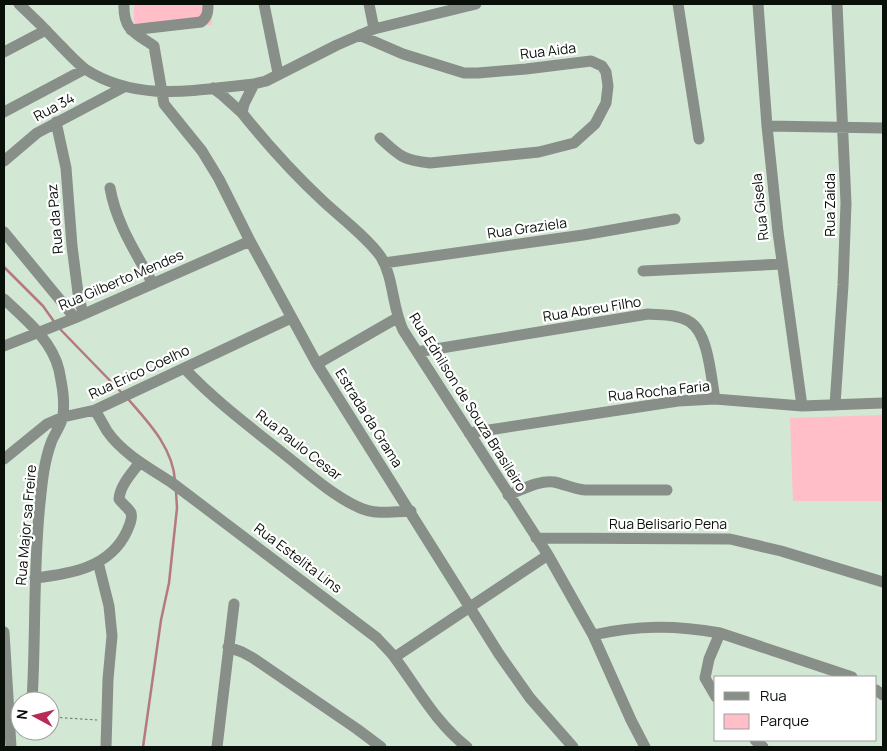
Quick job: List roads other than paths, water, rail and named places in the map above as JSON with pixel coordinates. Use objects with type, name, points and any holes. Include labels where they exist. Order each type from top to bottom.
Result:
[{"type":"street","points":[[19,4],[86,69],[111,82],[124,86],[141,91],[163,92],[254,84],[266,81],[374,29],[476,4]]},
{"type":"street","points":[[124,4],[125,20],[131,30],[154,46]]},
{"type":"street","points":[[131,30],[201,22],[207,14],[208,4]]},
{"type":"street","points":[[264,4],[278,74]]},
{"type":"street","points":[[369,4],[374,29]]},
{"type":"street","points":[[678,4],[699,139]]},
{"type":"street","name":"Rua Gisela","points":[[758,4],[767,126],[782,264],[802,406]]},
{"type":"street","name":"Rua Zaida","points":[[835,405],[843,286],[846,203],[837,4]]},
{"type":"street","name":"Estrada da Grama","points":[[154,28],[154,46],[164,104],[202,151],[219,179],[291,318],[318,364],[499,654],[530,698],[573,747]]},
{"type":"street","points":[[4,52],[46,30]]},
{"type":"street","name":"Rua Aida","points":[[359,35],[403,54],[464,73],[526,69],[591,61],[602,66],[606,72],[608,86],[606,103],[595,124],[574,143],[539,152],[430,163],[414,162],[402,158],[380,138]]},
{"type":"street","points":[[4,112],[86,69]]},
{"type":"street","points":[[242,113],[254,84]]},
{"type":"street","name":"Rua 34","points":[[4,161],[36,133],[124,86]]},
{"type":"street","name":"Rua Ednilson de Souza Brasileiro","points":[[213,88],[242,113],[259,134],[322,200],[370,245],[384,264],[392,286],[397,318],[468,433],[548,555],[593,635],[645,747]]},
{"type":"street","name":"Rua da Paz","points":[[56,122],[66,168],[79,316]]},
{"type":"street","points":[[767,126],[883,128]]},
{"type":"street","points":[[110,188],[112,202],[119,222],[153,284]]},
{"type":"street","name":"Rua Graziela","points":[[384,264],[675,220]]},
{"type":"street","points":[[4,232],[79,316]]},
{"type":"street","name":"Rua Gilberto Mendes","points":[[4,346],[79,316],[250,241]]},
{"type":"street","points":[[643,271],[782,264]]},
{"type":"street","name":"Rua Major sa Freire","points":[[4,299],[43,329],[58,368],[64,397],[63,417],[51,442],[45,467],[40,510],[35,578],[32,691]]},
{"type":"street","name":"Rua Abreu Filho","points":[[417,352],[648,314],[678,317],[692,323],[701,333],[706,349],[715,399]]},
{"type":"street","name":"Rua Erico Coelho","points":[[4,459],[40,428],[63,417],[95,410],[118,400],[291,318]]},
{"type":"street","points":[[318,364],[397,318]]},
{"type":"street","name":"Rua Paulo Cesar","points":[[184,368],[202,387],[230,411],[321,483],[357,507],[368,511],[411,511]]},
{"type":"street","name":"Rua Rocha Faria","points":[[468,433],[678,401],[715,399],[802,406],[883,403]]},
{"type":"street","name":"Rua Estelita Lins","points":[[95,410],[107,431],[140,462],[175,485],[377,638],[395,657],[422,699],[461,746]]},
{"type":"street","points":[[35,578],[72,573],[98,562],[109,554],[124,538],[132,517],[131,511],[121,503],[119,494],[122,486],[140,462]]},
{"type":"street","points":[[508,495],[535,484],[547,482],[585,490],[667,490]]},
{"type":"street","name":"Rua Belisario Pena","points":[[536,538],[730,539],[782,551],[883,582]]},
{"type":"street","points":[[395,657],[548,555]]},
{"type":"street","points":[[98,562],[109,606],[112,636],[108,679],[106,747]]},
{"type":"street","points":[[220,745],[228,647],[234,604]]},
{"type":"street","points":[[593,635],[657,626],[683,627],[720,633],[849,676]]},
{"type":"street","points":[[4,632],[10,709]]},
{"type":"street","points":[[714,694],[705,678],[709,659],[720,633]]},
{"type":"street","points":[[228,647],[252,658],[381,747]]},
{"type":"waterway","points":[[4,267],[43,306],[55,323]]},
{"type":"waterway","points":[[58,327],[122,393]]},
{"type":"waterway","points":[[128,399],[152,427],[165,447],[170,458],[175,481]]},
{"type":"waterway","points":[[143,747],[161,620],[169,583],[177,508],[176,491]]}]
